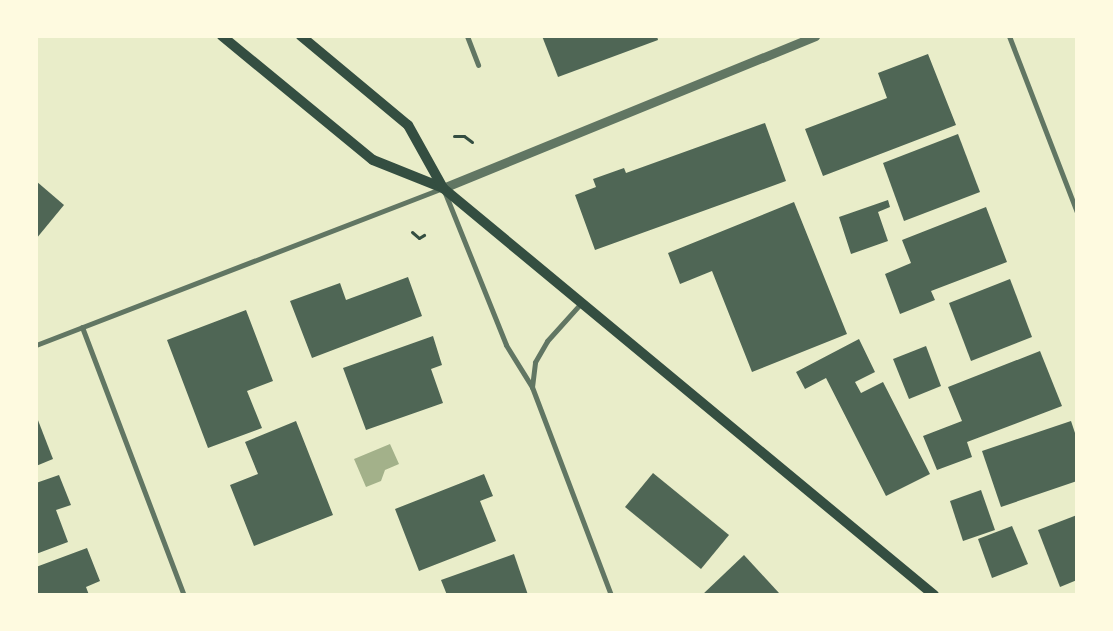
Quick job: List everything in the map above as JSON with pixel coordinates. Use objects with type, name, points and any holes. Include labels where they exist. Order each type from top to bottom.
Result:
[{"type":"main road","points":[[222,36],[373,160],[443,188],[934,595]]},
{"type":"main road","points":[[301,36],[408,125],[443,188]]},
{"type":"street","points":[[467,36],[478,65]]},
{"type":"street","points":[[36,344],[443,188],[815,36]]},
{"type":"street","points":[[1008,36],[1077,212]]},
{"type":"street","points":[[443,188],[506,345],[532,387],[611,595]]},
{"type":"street","points":[[532,387],[535,362],[547,341],[582,302]]},
{"type":"street","points":[[82,327],[184,595]]},
{"type":"path","points":[[454,136],[464,136],[472,142]]},
{"type":"path","points":[[412,232],[418,238],[424,235]]},
{"type":"shaded area","points":[[390,444],[399,464],[385,470],[381,481],[366,487],[354,459]]},
{"type":"building","points":[[542,36],[657,36],[658,40],[558,77]]},
{"type":"building","points":[[928,54],[956,125],[823,176],[805,129],[887,98],[878,73]]},
{"type":"building","points":[[765,123],[786,181],[595,250],[575,195],[596,187],[593,179],[624,168],[626,173]]},
{"type":"building","points":[[958,134],[980,192],[904,221],[883,163]]},
{"type":"building","points":[[36,181],[64,205],[36,239]]},
{"type":"building","points":[[888,200],[890,207],[878,212],[888,241],[851,254],[839,217]]},
{"type":"building","points":[[794,202],[847,334],[752,372],[712,271],[680,284],[668,253]]},
{"type":"building","points":[[986,207],[1007,262],[931,291],[935,300],[900,314],[885,274],[911,263],[902,240]]},
{"type":"building","points":[[408,277],[422,316],[312,358],[290,301],[340,283],[346,300]]},
{"type":"building","points":[[1010,279],[1032,337],[971,361],[949,303]]},
{"type":"building","points":[[246,310],[273,381],[247,391],[262,428],[208,448],[167,340]]},
{"type":"building","points":[[433,336],[442,365],[431,369],[443,403],[366,430],[343,368]]},
{"type":"building","points":[[859,339],[875,372],[855,382],[861,393],[883,382],[930,474],[886,496],[826,378],[805,389],[796,372]]},
{"type":"building","points":[[926,346],[941,386],[909,399],[893,359]]},
{"type":"building","points":[[1040,351],[1062,406],[967,442],[972,457],[937,470],[923,436],[962,421],[948,387]]},
{"type":"building","points":[[36,415],[53,459],[36,466]]},
{"type":"building","points":[[296,421],[333,515],[254,546],[230,485],[258,474],[245,442]]},
{"type":"building","points":[[1071,421],[1077,439],[1077,481],[1001,507],[982,451]]},
{"type":"building","points":[[653,473],[729,535],[701,569],[625,507]]},
{"type":"building","points":[[484,474],[493,496],[480,501],[496,541],[419,571],[395,509]]},
{"type":"building","points":[[59,475],[71,505],[56,510],[68,542],[36,554],[36,483]]},
{"type":"building","points":[[981,490],[995,530],[963,541],[950,501]]},
{"type":"building","points":[[1077,515],[1077,580],[1060,587],[1038,530]]},
{"type":"building","points":[[1012,526],[1028,564],[992,578],[978,539]]},
{"type":"building","points":[[87,548],[100,581],[86,587],[89,595],[36,595],[36,567]]},
{"type":"building","points":[[514,554],[528,595],[447,595],[441,580]]},
{"type":"building","points":[[744,555],[779,593],[702,595]]}]
